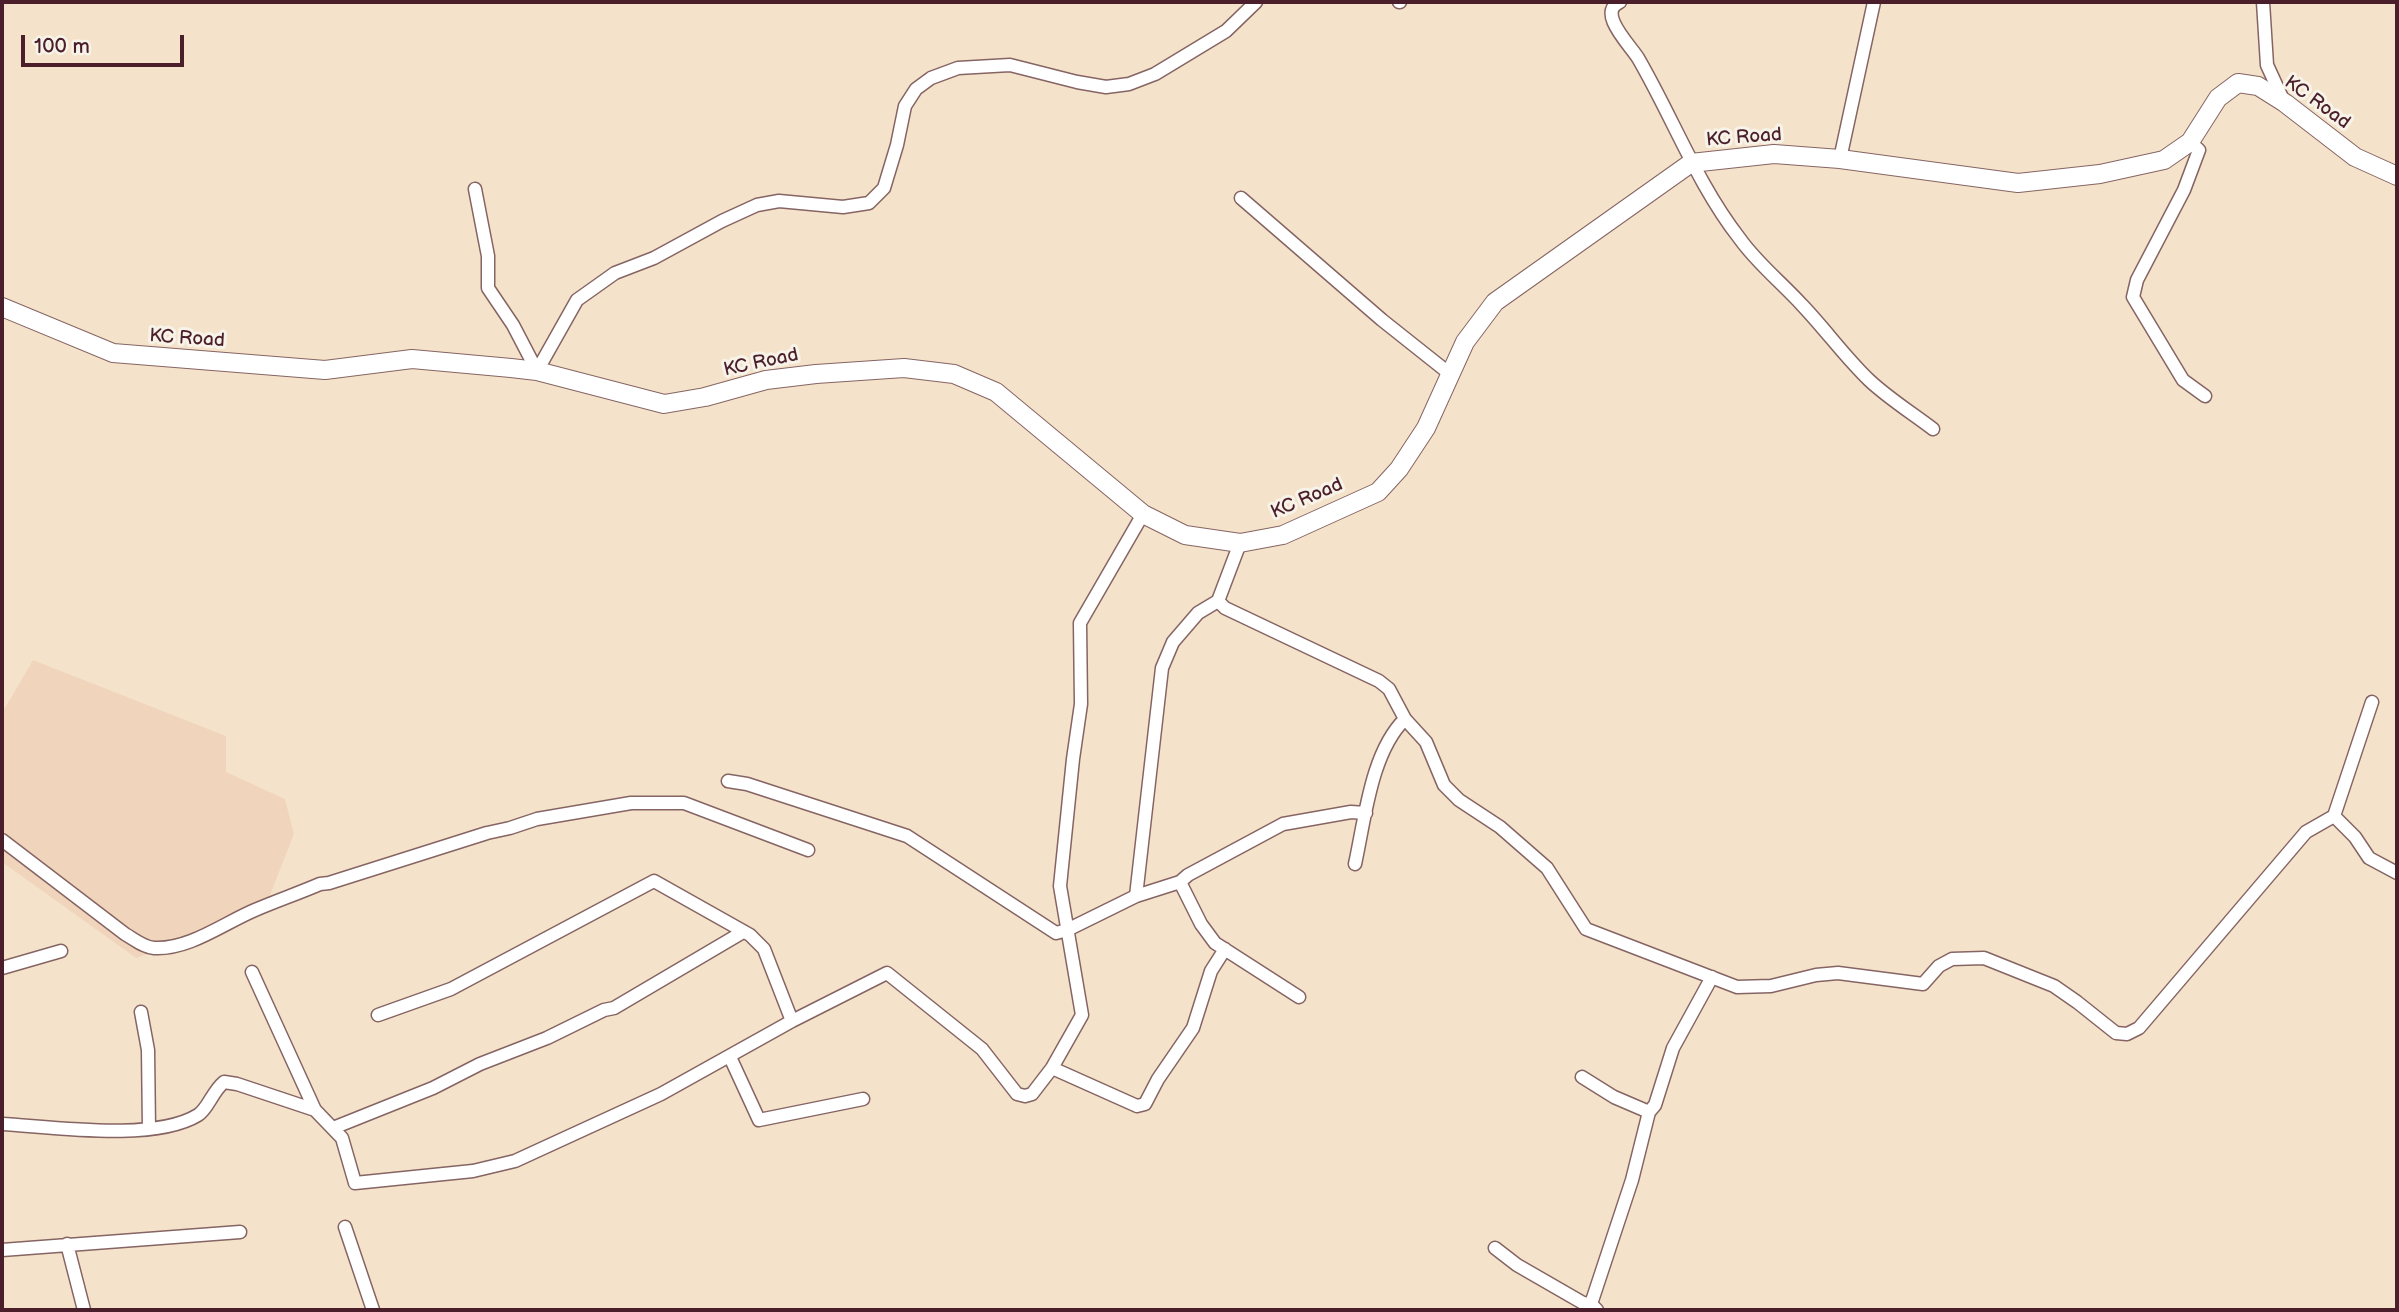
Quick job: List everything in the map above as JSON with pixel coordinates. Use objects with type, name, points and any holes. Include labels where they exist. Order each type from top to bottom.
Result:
[{"type":"main road","name":"KC Road","points":[[2,307],[113,354],[325,370],[412,359],[537,371],[664,404],[705,397],[765,380],[816,374],[904,368],[954,374],[996,392],[1143,514],[1185,535],[1240,543],[1283,535],[1378,492],[1399,469],[1426,428],[1465,342],[1495,302],[1691,163],[1774,154],[1840,159],[2018,183],[2099,174],[2164,160],[2190,142],[2218,98],[2238,83],[2258,86],[2285,103],[2354,156],[2397,176]]},
{"type":"street","points":[[537,371],[577,300],[615,273],[654,258],[722,220],[757,205],[779,201],[843,207],[869,203],[884,188],[905,106],[916,89],[931,78],[958,68],[1010,65],[1106,87],[1129,84],[1155,74],[1226,30],[1256,2]]},
{"type":"street","points":[[1620,2],[1615,3],[1611,17],[1638,59],[1691,163],[1740,240],[1804,306],[1870,381],[1933,429]]},
{"type":"street","points":[[1840,159],[1874,2]]},
{"type":"street","points":[[2263,2],[2267,65],[2285,103]]},
{"type":"street","points":[[2190,142],[2199,149],[2184,190],[2137,280],[2133,297],[2183,380],[2205,396]]},
{"type":"street","points":[[475,189],[488,256],[488,288],[513,325],[537,371]]},
{"type":"street","points":[[1241,198],[1381,320],[1450,374]]},
{"type":"street","points":[[252,972],[315,1110],[342,1138],[355,1183],[473,1171],[515,1161],[661,1094],[792,1021],[887,973],[982,1049],[1017,1094],[1032,1094],[1052,1068],[1082,1015],[1060,886],[1081,704],[1080,624],[1143,514]]},
{"type":"street","points":[[1136,896],[1162,668],[1173,642],[1198,613],[1218,601],[1240,543]]},
{"type":"street","points":[[1218,601],[1225,608],[1379,681],[1389,689],[1405,719],[1426,742],[1444,785],[1459,800],[1500,827],[1547,868],[1586,929],[1737,987],[1771,986],[1815,975],[1838,973],[1923,984],[1939,966],[1952,958],[1983,958],[2054,986],[2116,1033],[2127,1034],[2139,1028],[2306,832],[2334,816],[2372,702]]},
{"type":"street","points":[[1355,864],[1383,749],[1405,719]]},
{"type":"street","points":[[728,781],[747,784],[907,836],[1056,933],[1136,896],[1180,882],[1188,875],[1283,824],[1351,812],[1366,813]]},
{"type":"street","points":[[2,840],[125,934],[155,948],[189,941],[320,884],[486,833],[537,819],[631,803],[684,803],[808,850]]},
{"type":"street","points":[[2334,816],[2355,837],[2370,858],[2397,873]]},
{"type":"street","points":[[378,1015],[451,989],[654,881],[750,935],[764,949],[792,1021]]},
{"type":"street","points":[[1180,882],[1201,924],[1215,943],[1299,997]]},
{"type":"street","points":[[333,1128],[433,1088],[480,1064],[614,1008],[743,933]]},
{"type":"street","points":[[1052,1068],[1137,1106],[1145,1104],[1158,1079],[1193,1028],[1210,971],[1225,949]]},
{"type":"street","points":[[2,968],[61,951]]},
{"type":"street","points":[[1495,1248],[1517,1265],[1594,1307],[1649,1112],[1655,1105],[1672,1048],[1712,977]]},
{"type":"street","points":[[141,1012],[148,1051],[149,1129]]},
{"type":"street","points":[[730,1057],[759,1120],[863,1100]]},
{"type":"street","points":[[1582,1077],[1614,1097],[1649,1112]]},
{"type":"street","points":[[2,1124],[116,1131],[183,1123],[202,1113],[215,1090],[225,1082],[315,1110]]},
{"type":"street","points":[[345,1227],[373,1310]]},
{"type":"street","points":[[2,1250],[240,1232]]},
{"type":"street","points":[[66,1244],[84,1310]]},
{"type":"shaded area","points":[[33,660],[226,736],[226,772],[285,799],[294,834],[263,913],[136,958],[2,862],[2,713]]}]
